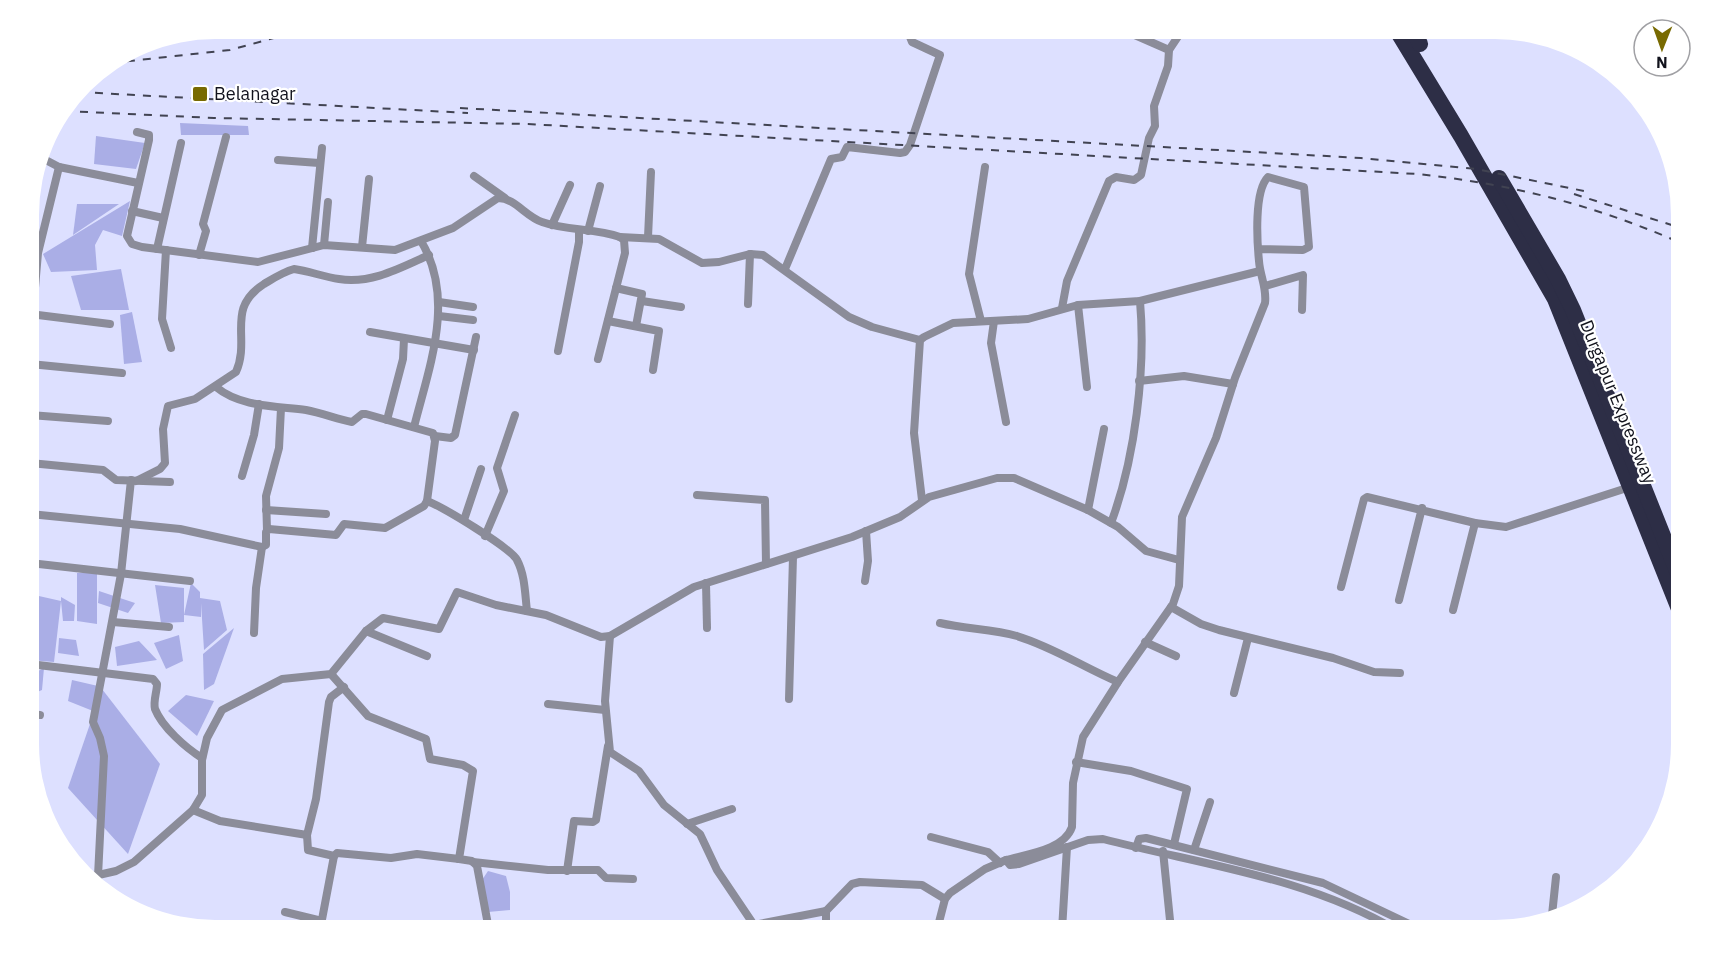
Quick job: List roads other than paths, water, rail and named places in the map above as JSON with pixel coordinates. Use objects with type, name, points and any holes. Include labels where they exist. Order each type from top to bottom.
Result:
[{"type":"highway","points":[[1414,39],[1512,212]]},
{"type":"highway","name":"Durgapur Expressway","points":[[1512,212],[1555,299],[1671,589]]},
{"type":"highway","name":"Durgapur Expressway","points":[[1512,212],[1558,279],[1573,310],[1671,556]]},
{"type":"street","points":[[784,268],[831,159],[842,157],[847,147],[900,153],[905,152],[910,145],[940,55],[912,42],[911,39]]},
{"type":"street","points":[[1144,39],[1168,50]]},
{"type":"street","points":[[1062,308],[1068,281],[1109,181],[1116,177],[1134,180],[1141,175],[1149,138],[1155,126],[1154,106],[1166,72],[1168,50],[1176,39]]},
{"type":"street","points":[[137,132],[149,135],[149,140],[132,211],[128,241],[132,244],[258,262],[324,245],[386,251],[424,247]]},
{"type":"street","points":[[199,255],[206,231],[203,224],[226,137]]},
{"type":"street","points":[[171,348],[162,319],[163,218],[181,142]]},
{"type":"street","points":[[312,248],[322,148]]},
{"type":"street","points":[[278,160],[319,163]]},
{"type":"street","points":[[47,161],[59,167],[138,183]]},
{"type":"street","points":[[981,321],[969,274],[985,166]]},
{"type":"street","points":[[39,228],[59,167]]},
{"type":"street","points":[[648,237],[651,172]]},
{"type":"street","points":[[474,176],[533,219],[581,234],[623,241],[648,237],[666,241],[702,263],[763,255],[849,317],[920,345]]},
{"type":"street","points":[[940,920],[945,899],[957,886],[1003,861],[1046,849],[1070,835],[1076,762],[1083,737],[1145,642],[1171,607],[1179,586],[1182,517],[1216,438],[1233,384],[1265,303],[1258,249],[1260,195],[1264,182],[1268,177],[1304,187],[1309,247],[1303,250],[1258,249]]},
{"type":"street","points":[[362,247],[369,179]]},
{"type":"street","points":[[552,225],[570,185]]},
{"type":"street","points":[[558,351],[581,234],[600,186]]},
{"type":"street","points":[[133,480],[165,463],[163,429],[168,406],[188,402],[216,387],[232,376],[239,366],[241,317],[248,297],[281,274],[294,269],[341,280],[380,276],[471,218],[492,200],[505,198]]},
{"type":"street","points":[[324,245],[328,202]]},
{"type":"street","points":[[132,211],[163,218]]},
{"type":"street","points":[[598,360],[616,288],[623,241]]},
{"type":"street","points":[[414,427],[439,316],[434,267],[424,247]]},
{"type":"street","points":[[748,304],[750,257]]},
{"type":"street","points":[[920,345],[953,322],[981,321],[992,328],[1036,318],[1062,308],[1140,306],[1263,278],[1303,275],[1302,310]]},
{"type":"street","points":[[616,288],[642,294],[636,326]]},
{"type":"street","points":[[642,301],[681,307]]},
{"type":"street","points":[[439,302],[473,307]]},
{"type":"street","points":[[1112,523],[1126,480],[1139,381],[1140,306]]},
{"type":"street","points":[[1079,309],[1087,387]]},
{"type":"street","points":[[39,315],[110,324]]},
{"type":"street","points":[[439,316],[473,320]]},
{"type":"street","points":[[608,321],[658,331],[653,370]]},
{"type":"street","points":[[992,328],[1005,422]]},
{"type":"street","points":[[370,332],[474,350]]},
{"type":"street","points":[[216,387],[231,397],[259,404],[305,410],[352,422],[362,414],[429,431],[435,436],[451,438],[455,435],[476,337]]},
{"type":"street","points":[[387,420],[403,359],[404,339]]},
{"type":"street","points":[[920,345],[914,433],[922,500]]},
{"type":"street","points":[[39,365],[122,373]]},
{"type":"street","points":[[1139,381],[1184,376],[1233,384]]},
{"type":"street","points":[[242,476],[254,435],[259,404]]},
{"type":"street","points":[[254,633],[256,588],[262,547],[266,545],[268,490],[279,448],[283,408]]},
{"type":"street","points":[[485,536],[504,491],[497,468],[515,415]]},
{"type":"street","points":[[39,416],[108,421]]},
{"type":"street","points":[[1088,510],[1104,429]]},
{"type":"street","points":[[267,530],[336,535],[344,524],[385,528],[418,511],[427,501],[435,436]]},
{"type":"street","points":[[39,464],[103,470],[112,479],[170,482]]},
{"type":"street","points":[[464,520],[481,469]]},
{"type":"street","points":[[99,876],[134,862],[193,810],[203,789],[202,758],[217,717],[228,706],[282,679],[331,674],[366,631],[378,620],[390,618],[439,629],[457,592],[496,605],[546,615],[602,637],[610,636],[706,583],[793,557],[866,531],[906,514],[922,500],[952,488],[1005,477],[1027,483],[1088,510],[1112,523],[1146,551],[1179,560]]},
{"type":"street","points":[[96,873],[104,756],[93,722],[121,574],[133,480]]},
{"type":"street","points":[[1341,587],[1364,499],[1372,496],[1475,523],[1506,527],[1630,487]]},
{"type":"street","points":[[697,495],[765,500],[766,564]]},
{"type":"street","points":[[427,501],[464,520],[517,559],[523,580],[527,611]]},
{"type":"street","points":[[1399,600],[1422,508]]},
{"type":"street","points":[[266,510],[326,514]]},
{"type":"street","points":[[39,515],[180,529],[262,547]]},
{"type":"street","points":[[1453,610],[1475,523]]},
{"type":"street","points":[[865,581],[868,561],[866,531]]},
{"type":"street","points":[[789,699],[793,557]]},
{"type":"street","points":[[39,564],[190,581]]},
{"type":"street","points":[[706,583],[707,628]]},
{"type":"street","points":[[1171,607],[1209,627],[1342,661],[1374,672],[1400,673]]},
{"type":"street","points":[[113,622],[169,627]]},
{"type":"street","points":[[940,623],[1018,636],[1052,648],[1082,667],[1118,682]]},
{"type":"street","points":[[366,631],[427,656]]},
{"type":"street","points":[[567,871],[574,821],[593,822],[596,820],[608,746],[605,710],[610,636]]},
{"type":"street","points":[[1234,693],[1248,638]]},
{"type":"street","points":[[1145,642],[1176,656]]},
{"type":"street","points":[[39,665],[156,680],[155,704],[158,712],[184,746],[202,758]]},
{"type":"street","points":[[331,674],[368,716],[426,740],[430,759],[463,765],[473,771],[459,859]]},
{"type":"street","points":[[344,687],[329,702],[316,799],[307,835],[308,850],[334,856],[341,852],[391,858],[417,854],[567,871],[598,870],[606,878],[633,879]]},
{"type":"street","points":[[548,704],[605,710]]},
{"type":"street","points":[[608,746],[614,756],[646,779],[664,805],[705,841],[717,870],[746,920]]},
{"type":"street","points":[[1076,762],[1131,771],[1187,789],[1174,844]]},
{"type":"street","points":[[1194,850],[1210,802]]},
{"type":"street","points":[[687,824],[732,809]]},
{"type":"street","points":[[193,810],[220,821],[307,835]]},
{"type":"street","points":[[931,837],[988,852],[1010,865],[1097,839],[1279,879],[1341,903],[1376,920]]},
{"type":"street","points":[[1137,848],[1141,838],[1174,844],[1323,883],[1401,920]]},
{"type":"street","points":[[1162,842],[1170,920]]},
{"type":"street","points":[[1063,920],[1067,848]]},
{"type":"street","points":[[322,920],[334,856]]},
{"type":"street","points":[[472,861],[477,866],[487,920]]},
{"type":"street","points":[[1552,910],[1556,877]]},
{"type":"street","points":[[784,920],[826,910],[847,889],[860,882],[922,885],[945,899]]},
{"type":"street","points":[[826,910],[826,920]]},
{"type":"street","points":[[285,912],[306,920]]},
{"type":"railway","points":[[131,61],[230,50],[270,39]]},
{"type":"railway","points":[[89,93],[468,113]]},
{"type":"railway","points":[[460,108],[1361,158],[1476,169],[1584,191]]},
{"type":"railway","points":[[73,111],[214,118],[528,124],[1417,174],[1486,184],[1552,198],[1616,218],[1671,239]]},
{"type":"railway","points":[[1574,194],[1671,225]]},
{"type":"place","name":"Belanagar","points":[[200,94]]}]
